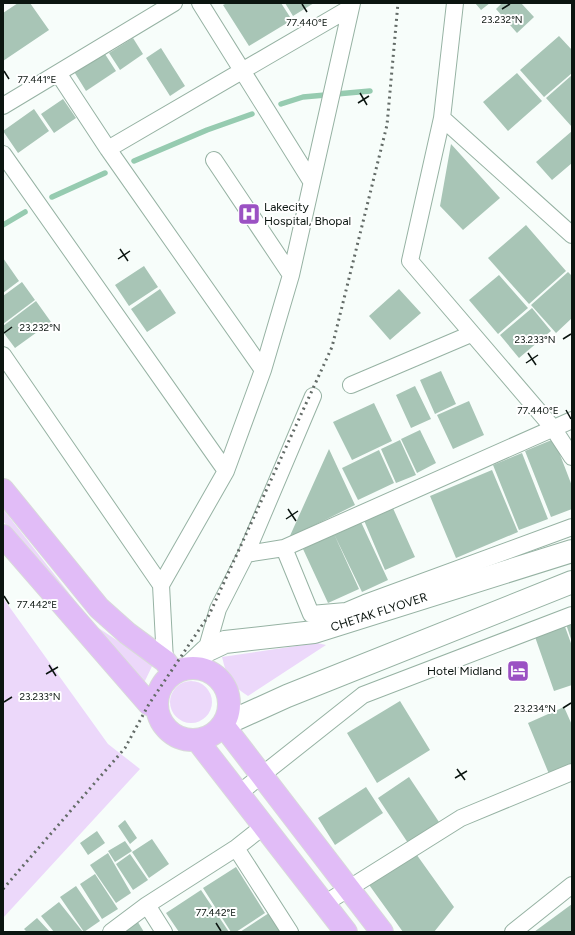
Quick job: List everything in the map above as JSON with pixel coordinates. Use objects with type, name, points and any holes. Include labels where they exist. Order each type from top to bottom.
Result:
[{"type":"main road","points":[[3,490],[99,608],[127,633],[176,667],[202,669],[215,675],[224,686],[229,699],[227,717],[223,725]]},
{"type":"main road","points":[[6,541],[149,704],[157,708]]},
{"type":"main road","name":"CHETAK FLYOVER","points":[[176,667],[225,642],[314,632],[572,551]]},
{"type":"main road","points":[[176,667],[164,681],[158,694],[157,708],[161,722],[170,732],[183,738],[197,740],[208,737],[223,725],[252,711],[404,648],[572,582]]},
{"type":"main road","points":[[223,725],[382,932]]},
{"type":"main road","points":[[197,740],[346,932]]},
{"type":"street","points":[[3,106],[174,3]]},
{"type":"street","points":[[200,3],[311,181]]},
{"type":"street","points":[[455,3],[442,118],[410,261],[552,428],[572,457]]},
{"type":"street","points":[[108,149],[351,5]]},
{"type":"street","points":[[161,586],[226,470],[263,370],[291,275],[351,5]]},
{"type":"street","points":[[58,73],[108,149],[263,370]]},
{"type":"street","points":[[442,118],[572,235]]},
{"type":"street","points":[[3,154],[226,470]]},
{"type":"street","points":[[214,160],[291,275]]},
{"type":"street","points":[[351,385],[471,334]]},
{"type":"street","points":[[3,355],[161,586],[176,667]]},
{"type":"street","points":[[206,651],[218,609],[246,554],[313,396]]},
{"type":"street","points":[[246,554],[284,548],[572,420]]},
{"type":"street","points":[[284,548],[311,614],[346,612],[365,603],[572,527]]},
{"type":"street","points":[[238,794],[261,774],[364,695],[572,615]]},
{"type":"street","points":[[324,904],[461,818],[572,772]]},
{"type":"street","points":[[111,932],[147,905],[236,848],[264,826]]},
{"type":"street","points":[[236,848],[290,932]]},
{"type":"street","points":[[514,932],[572,885]]},
{"type":"street","points":[[147,905],[164,932]]},
{"type":"shaded area","points":[[3,509],[94,625],[133,651],[155,660],[144,683],[80,623],[3,521]]},
{"type":"shaded area","points":[[3,598],[108,744],[140,769],[3,918]]},
{"type":"shaded area","points":[[317,643],[326,645],[248,696],[237,688],[230,680],[222,657]]},
{"type":"shaded area","points":[[191,681],[206,687],[212,702],[206,717],[191,723],[176,717],[170,702],[176,687]]},
{"type":"building","points":[[18,3],[30,3],[49,30],[3,61],[3,13]]},
{"type":"building","points":[[227,3],[281,3],[292,20],[249,46],[223,5]]},
{"type":"building","points":[[285,3],[314,3],[293,16]]},
{"type":"building","points":[[475,3],[490,3],[481,10]]},
{"type":"building","points":[[502,3],[521,3],[534,17],[517,33],[496,9]]},
{"type":"building","points":[[559,36],[572,50],[572,73],[544,97],[520,70]]},
{"type":"building","points":[[133,38],[143,54],[120,70],[109,53]]},
{"type":"building","points":[[161,48],[185,86],[170,96],[146,58]]},
{"type":"building","points":[[103,51],[116,71],[86,91],[73,70]]},
{"type":"building","points":[[517,73],[542,101],[508,131],[483,102]]},
{"type":"building","points":[[572,75],[572,127],[546,98]]},
{"type":"building","points":[[63,99],[76,118],[54,133],[41,114]]},
{"type":"building","points":[[34,109],[49,131],[18,153],[3,131]]},
{"type":"building","points":[[572,131],[572,163],[552,180],[536,162]]},
{"type":"building","points":[[451,144],[500,198],[463,230],[440,206]]},
{"type":"building","points":[[526,225],[566,271],[529,304],[488,258]]},
{"type":"building","points":[[3,258],[19,281],[3,293]]},
{"type":"building","points":[[144,266],[158,287],[129,306],[115,285]]},
{"type":"building","points":[[568,272],[572,276],[572,318],[556,333],[531,305]]},
{"type":"building","points":[[499,275],[528,308],[498,334],[469,300]]},
{"type":"building","points":[[22,282],[35,300],[3,324],[3,296]]},
{"type":"building","points":[[160,289],[176,313],[147,332],[131,309]]},
{"type":"building","points":[[399,289],[421,313],[390,340],[369,316]]},
{"type":"building","points":[[36,301],[51,322],[15,348],[3,332],[3,326]]},
{"type":"building","points":[[532,308],[551,331],[519,358],[500,335]]},
{"type":"building","points":[[441,371],[456,404],[435,414],[420,380]]},
{"type":"building","points":[[415,386],[431,419],[411,428],[396,395]]},
{"type":"building","points":[[469,401],[484,435],[453,449],[437,415]]},
{"type":"building","points":[[374,403],[392,441],[352,460],[333,422]]},
{"type":"building","points":[[420,430],[436,463],[417,473],[401,439]]},
{"type":"building","points":[[554,439],[572,486],[572,509],[551,517],[525,451]]},
{"type":"building","points":[[400,440],[416,475],[396,483],[381,449]]},
{"type":"building","points":[[329,449],[355,505],[289,538]]},
{"type":"building","points":[[379,450],[394,483],[358,500],[342,468]]},
{"type":"building","points":[[522,453],[548,519],[519,530],[493,465]]},
{"type":"building","points":[[492,470],[518,532],[456,558],[430,496]]},
{"type":"building","points":[[392,506],[415,557],[385,570],[363,518]]},
{"type":"building","points":[[361,522],[388,580],[362,592],[334,534]]},
{"type":"building","points":[[334,534],[359,589],[328,603],[303,549]]},
{"type":"building","points":[[572,622],[572,642],[566,624]]},
{"type":"building","points":[[564,624],[572,646],[572,685],[554,691],[534,634]]},
{"type":"building","points":[[400,701],[430,750],[377,783],[347,733]]},
{"type":"building","points":[[564,707],[572,725],[572,765],[549,774],[528,723]]},
{"type":"building","points":[[409,777],[439,822],[408,843],[378,798]]},
{"type":"building","points":[[366,787],[383,813],[335,845],[318,818]]},
{"type":"building","points":[[125,820],[137,838],[130,844],[118,826]]},
{"type":"building","points":[[97,831],[105,843],[88,855],[80,843]]},
{"type":"building","points":[[152,839],[169,864],[149,878],[132,852]]},
{"type":"building","points":[[125,841],[132,851],[115,862],[108,851]]},
{"type":"building","points":[[414,851],[454,907],[434,932],[403,932],[367,882]]},
{"type":"building","points":[[108,853],[131,893],[116,903],[90,865]]},
{"type":"building","points":[[130,854],[148,880],[133,890],[116,864]]},
{"type":"building","points":[[236,867],[265,913],[236,932],[231,932],[203,888]]},
{"type":"building","points":[[95,874],[118,909],[102,919],[80,884]]},
{"type":"building","points":[[76,886],[100,921],[84,932],[60,897]]},
{"type":"building","points":[[201,890],[229,932],[179,932],[166,913]]},
{"type":"building","points":[[59,902],[83,932],[54,932],[41,916]]},
{"type":"building","points":[[572,904],[572,932],[534,932]]},
{"type":"building","points":[[269,913],[281,932],[240,932]]},
{"type":"building","points":[[37,918],[50,932],[27,932],[24,929]]},
{"type":"building","points":[[136,919],[144,932],[115,932]]},
{"type":"waterway","points":[[281,104],[303,97],[370,91]]},
{"type":"waterway","points":[[134,161],[207,130],[252,114]]},
{"type":"waterway","points":[[52,197],[105,173]]},
{"type":"waterway","points":[[3,225],[25,212]]},
{"type":"railway","points":[[3,889],[125,748],[149,704],[209,615],[332,347],[387,125],[398,3]]},
{"type":"place","name":"Lakecity Hospital, Bhopal","points":[[249,214]]},
{"type":"place","name":"Hotel Midland","points":[[518,671]]}]
